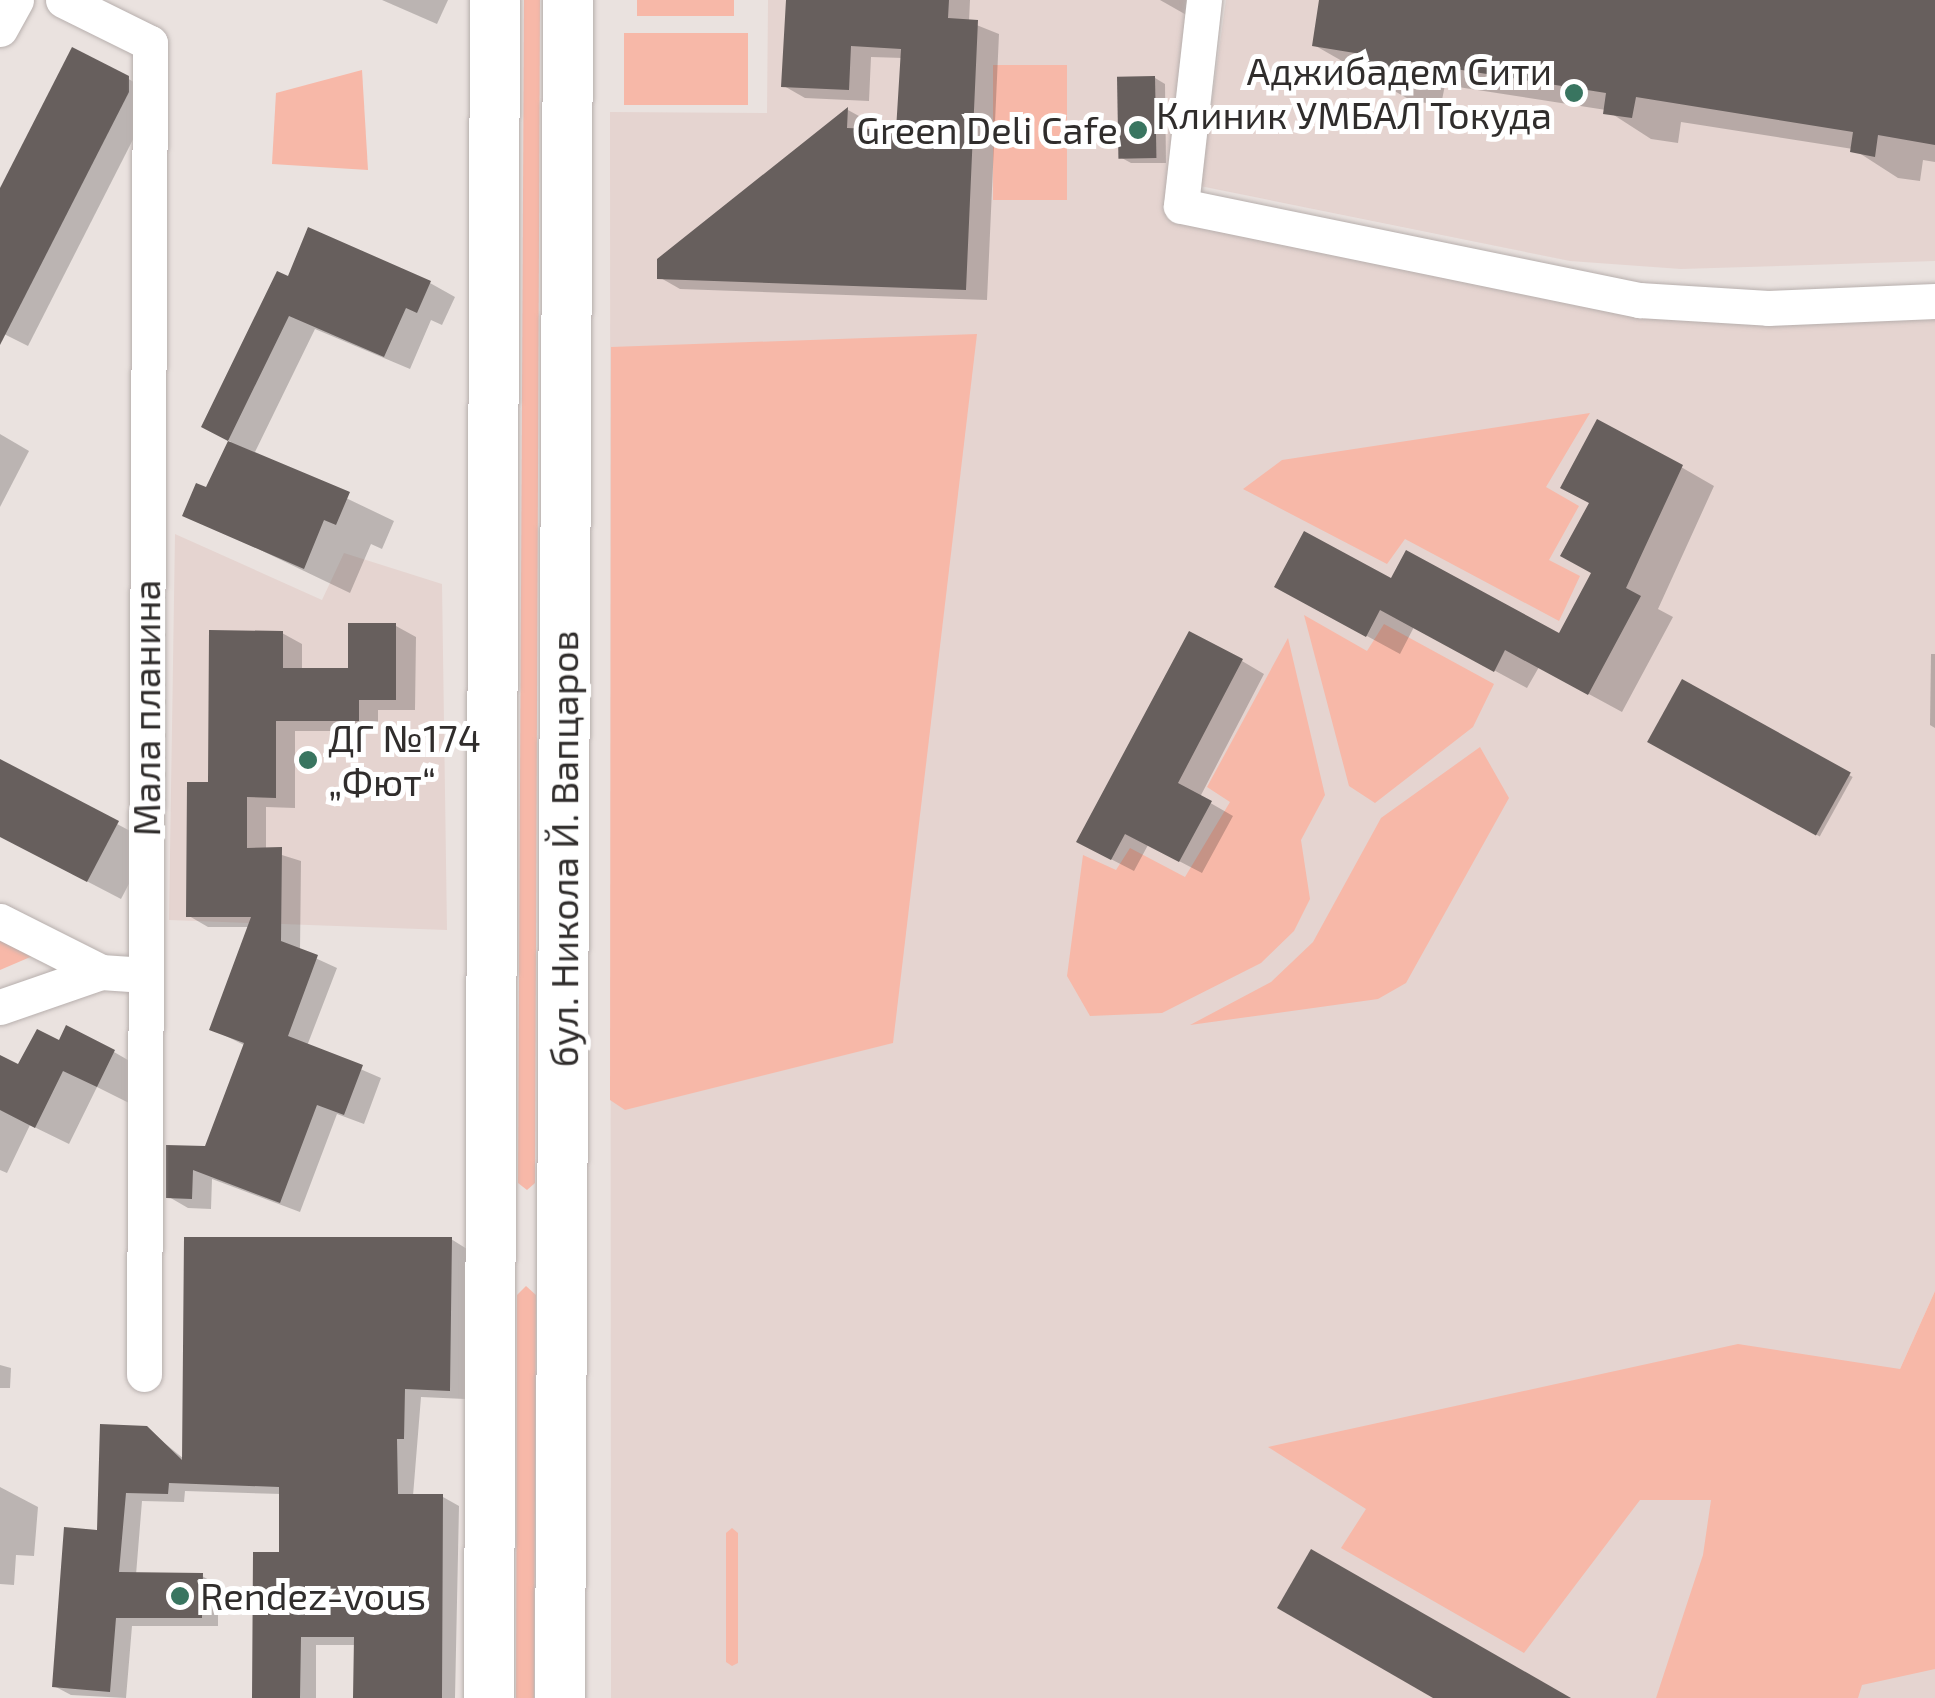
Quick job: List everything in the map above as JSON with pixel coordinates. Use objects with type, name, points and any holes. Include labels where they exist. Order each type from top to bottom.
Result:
[{"type":"main road","name":"бул. Никола Й. Вапцаров","points":[[489,1698],[495,0]]},
{"type":"main road","name":"бул. Никола Й. Вапцаров","points":[[560,1698],[568,0]]},
{"type":"main road","points":[[492,1236],[563,1235]]},
{"type":"street","points":[[0,30],[16,0]]},
{"type":"street","name":"Мала планина","points":[[63,0],[150,43],[144,1374]]},
{"type":"street","points":[[1204,0],[1181,206],[1639,300],[1768,308],[1935,300]]},
{"type":"street","points":[[0,921],[101,972],[144,975]]},
{"type":"street","points":[[0,1007],[101,972]]},
{"type":"shaded area","points":[[524,0],[540,0],[535,1183],[527,1190],[518,1183]]},
{"type":"shaded area","points":[[637,0],[734,0],[734,16],[637,16]]},
{"type":"shaded area","points":[[768,0],[1188,0],[1167,205],[1667,307],[1935,312],[1935,1291],[1869,1438],[1935,1532],[1935,1698],[611,1698],[610,112],[767,113]]},
{"type":"shaded area","name":"Аджибадем Сити Клиник УМБАЛ Токуда","points":[[1226,0],[1935,0],[1935,261],[1681,269],[1570,261],[1200,186]]},
{"type":"shaded area","points":[[624,33],[748,33],[748,105],[624,105]]},
{"type":"shaded area","points":[[993,65],[1067,65],[1067,200],[993,200]]},
{"type":"shaded area","points":[[362,70],[368,170],[272,164],[276,93]]},
{"type":"shaded area","points":[[977,334],[893,1043],[625,1110],[610,1100],[611,347]]},
{"type":"shaded area","points":[[1590,413],[1546,487],[1579,506],[1549,560],[1580,576],[1559,621],[1405,539],[1387,564],[1243,489],[1282,460]]},
{"type":"shaded area","name":"ДГ №174 „Фют“","points":[[175,534],[322,600],[344,553],[442,584],[447,930],[169,920]]},
{"type":"shaded area","points":[[1304,615],[1367,651],[1384,624],[1494,684],[1473,727],[1375,803],[1349,786]]},
{"type":"shaded area","points":[[1288,638],[1325,795],[1301,840],[1310,899],[1294,931],[1261,963],[1162,1013],[1090,1016],[1067,976],[1083,855],[1116,870],[1130,848],[1185,877],[1230,802],[1207,787]]},
{"type":"shaded area","points":[[1480,747],[1509,798],[1406,983],[1378,999],[1190,1025],[1271,982],[1313,942],[1381,818]]},
{"type":"shaded area","points":[[0,936],[35,955],[0,970]]},
{"type":"shaded area","points":[[526,1286],[536,1295],[534,1698],[516,1698],[517,1295]]},
{"type":"shaded area","points":[[1935,1291],[1935,1669],[1862,1685],[1858,1698],[1656,1698],[1703,1555],[1711,1500],[1640,1500],[1524,1653],[1341,1548],[1366,1509],[1268,1447],[1738,1344],[1900,1369]]},
{"type":"shaded area","points":[[732,1528],[738,1533],[738,1663],[732,1666],[726,1662],[726,1533]]},
{"type":"building","points":[[786,0],[949,0],[948,18],[978,20],[966,290],[657,279],[657,259],[848,107],[847,128],[896,130],[901,49],[851,46],[849,90],[781,87]]},
{"type":"building","points":[[1319,0],[1935,0],[1935,145],[1878,135],[1875,157],[1850,152],[1853,132],[1636,97],[1632,118],[1603,114],[1606,93],[1399,60],[1395,81],[1364,76],[1367,55],[1312,46]]},
{"type":"building","points":[[72,47],[129,76],[129,92],[0,345],[0,188]]},
{"type":"building","points":[[1155,76],[1156,158],[1118,159],[1117,77]]},
{"type":"building","points":[[308,227],[431,281],[417,313],[406,308],[384,357],[289,316],[228,441],[201,427],[277,271],[288,276]]},
{"type":"building","points":[[1597,419],[1683,465],[1626,588],[1641,596],[1588,695],[1505,650],[1494,672],[1380,610],[1366,637],[1274,587],[1304,531],[1391,578],[1406,550],[1559,633],[1591,573],[1560,556],[1589,503],[1560,488]]},
{"type":"building","points":[[228,441],[350,492],[336,525],[324,520],[304,569],[182,516],[196,483],[206,487]]},
{"type":"building","points":[[348,623],[396,623],[396,700],[359,700],[359,721],[276,721],[276,798],[247,797],[247,848],[282,847],[281,941],[318,955],[288,1036],[363,1065],[344,1115],[317,1105],[280,1203],[193,1170],[192,1199],[166,1198],[166,1145],[205,1146],[244,1043],[209,1030],[251,917],[186,917],[187,782],[208,782],[209,630],[283,631],[283,668],[348,668]]},
{"type":"building","points":[[1189,631],[1243,659],[1178,783],[1212,801],[1179,862],[1125,834],[1111,860],[1076,842]]},
{"type":"building","points":[[1682,679],[1851,773],[1816,836],[1647,742]]},
{"type":"building","points":[[0,759],[119,821],[87,882],[0,837]]},
{"type":"building","points":[[66,1025],[115,1050],[97,1087],[63,1071],[35,1128],[0,1110],[0,1055],[18,1064],[37,1029],[59,1040]]},
{"type":"building","points":[[184,1237],[452,1237],[450,1391],[405,1389],[404,1439],[397,1439],[398,1494],[443,1494],[442,1698],[353,1698],[354,1637],[301,1637],[300,1698],[252,1698],[253,1552],[279,1552],[279,1487],[169,1483],[168,1494],[126,1493],[119,1572],[203,1573],[202,1618],[116,1618],[110,1692],[52,1687],[64,1527],[97,1530],[100,1424],[147,1426],[182,1460]]},
{"type":"building","points":[[1311,1549],[1571,1698],[1433,1698],[1277,1608]]},
{"type":"place","name":"Аджибадем Сити Клиник УМБАЛ Токуда","points":[[1574,93]]},
{"type":"place","name":"Green Deli Cafe","points":[[1138,130]]},
{"type":"place","name":"ДГ №174 „Фют“","points":[[308,760]]},
{"type":"place","name":"Rendez-vous","points":[[180,1596]]}]
